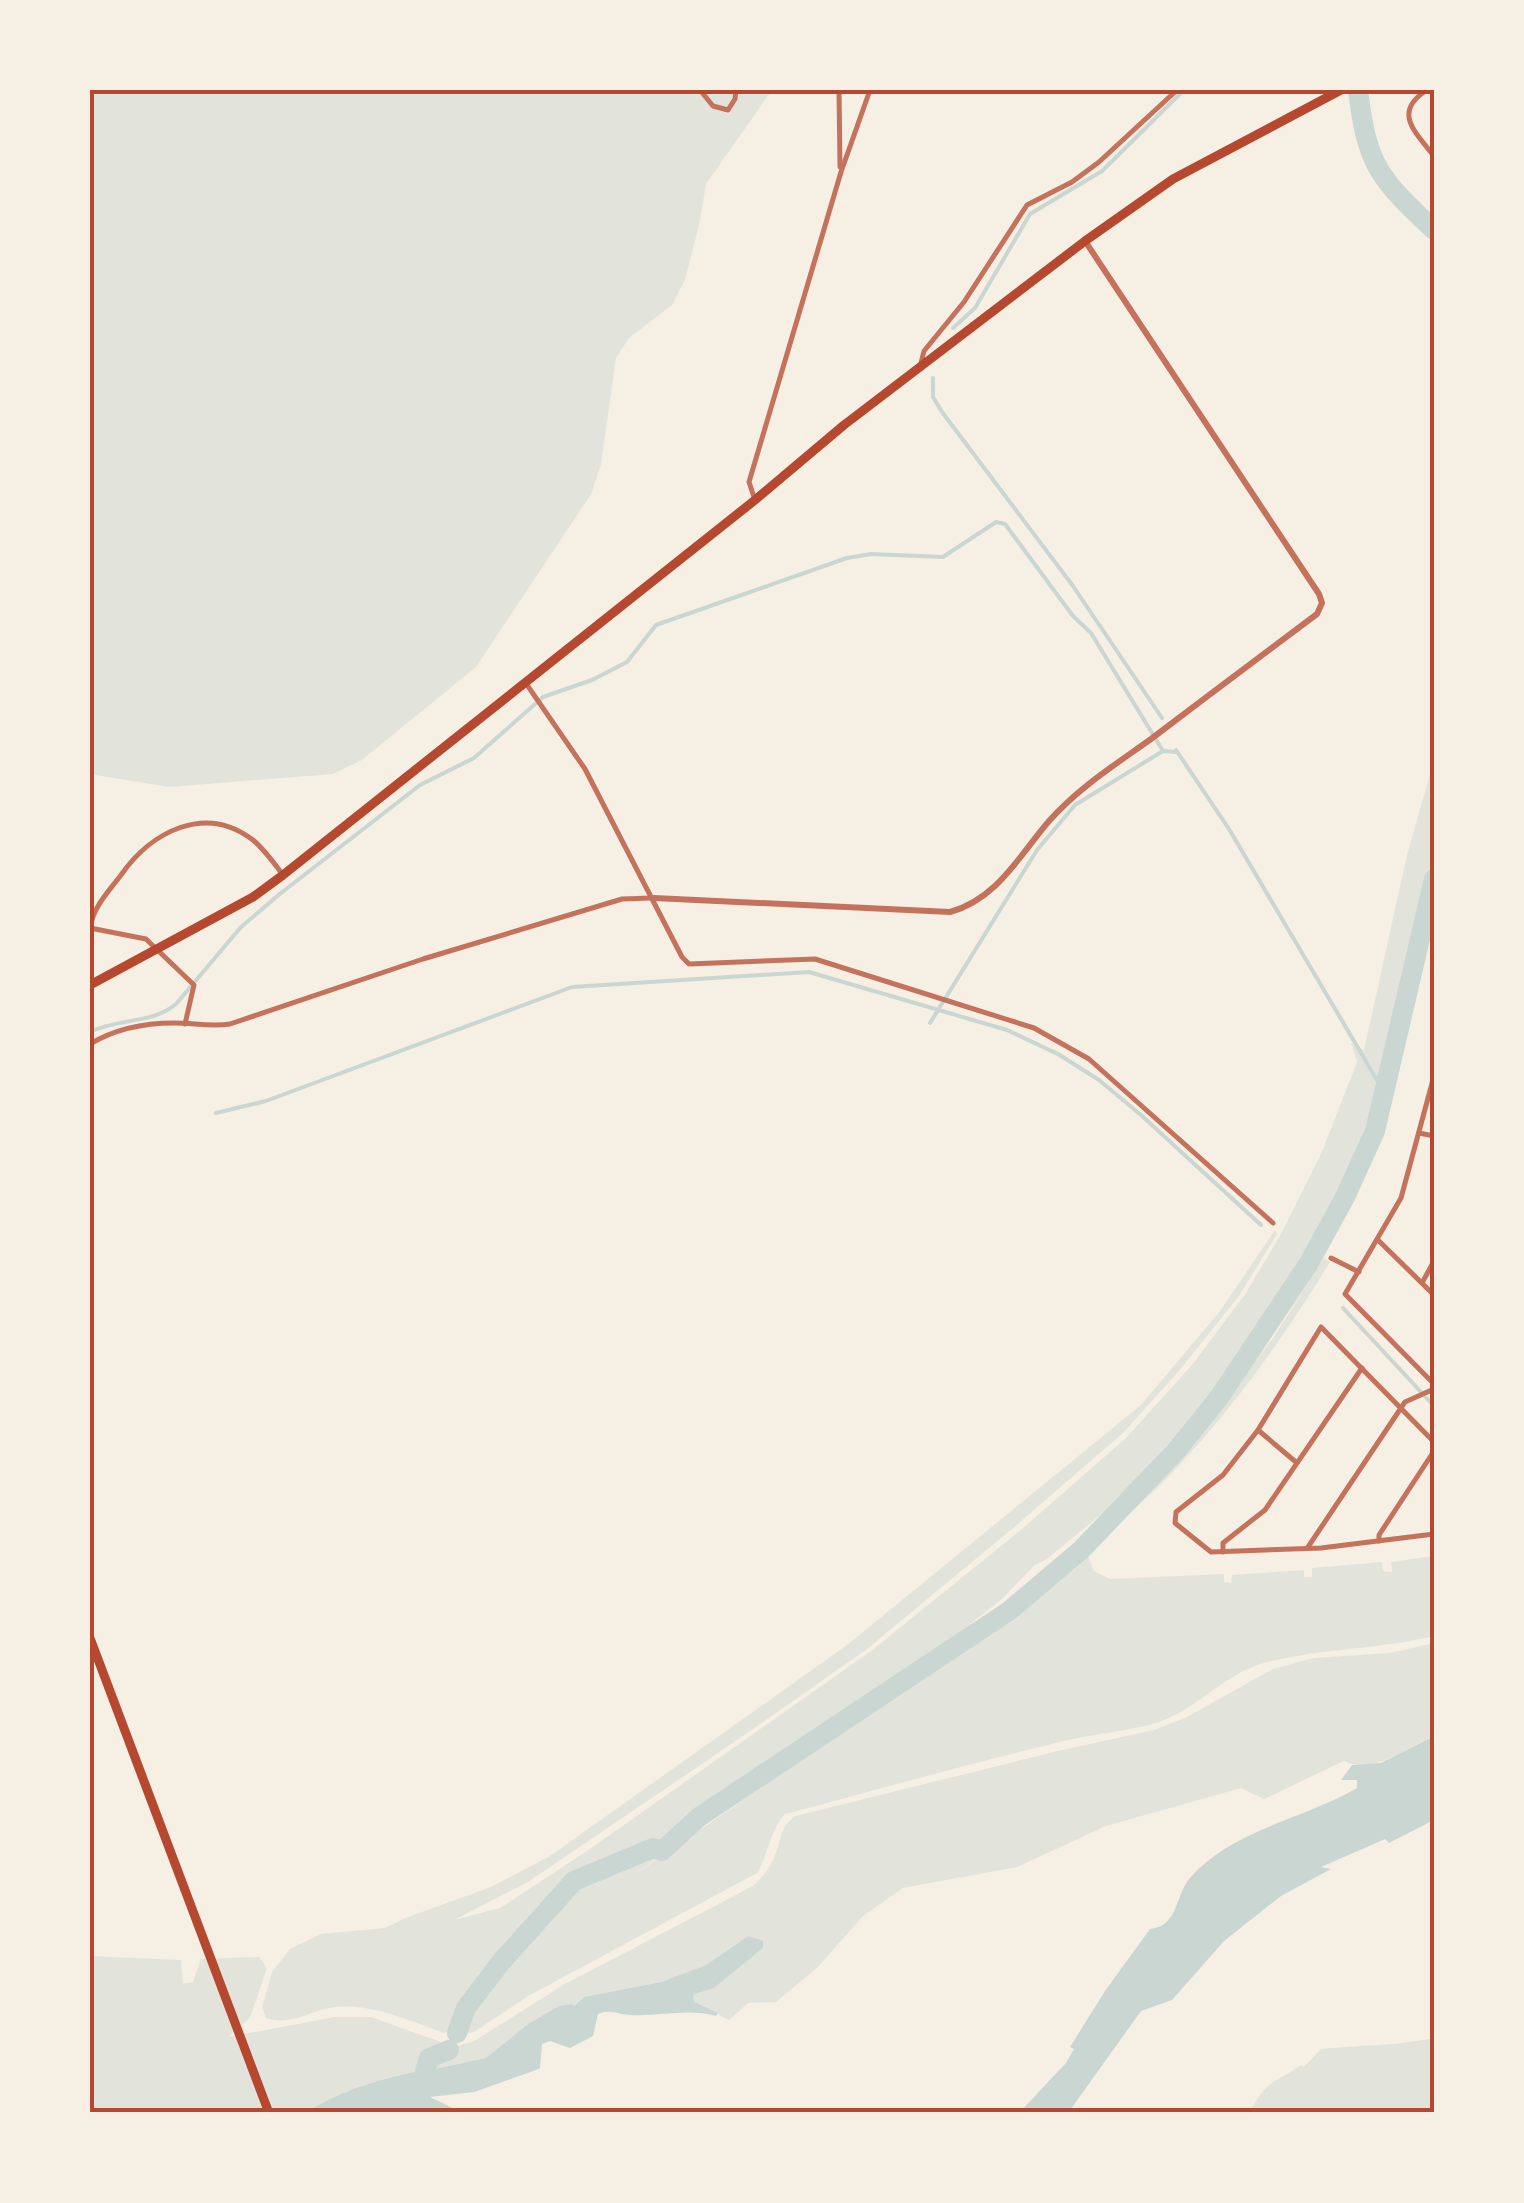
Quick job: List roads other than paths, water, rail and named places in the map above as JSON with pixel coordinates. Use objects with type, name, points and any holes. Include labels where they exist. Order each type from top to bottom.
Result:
[{"type":"main road","points":[[90,985],[253,897],[921,366],[1085,241],[1174,179],[1342,90]]},
{"type":"main road","points":[[90,1638],[270,2113]]},
{"type":"street","points":[[700,90],[713,106],[728,110],[736,90]]},
{"type":"street","points":[[839,90],[841,172]]},
{"type":"street","points":[[755,500],[748,482],[841,172],[870,90]]},
{"type":"street","points":[[921,366],[924,351],[995,258],[1020,212],[1099,162],[1176,90]]},
{"type":"street","points":[[1427,90],[1414,98],[1408,116],[1434,156]]},
{"type":"street","points":[[90,1044],[112,1031],[230,1024],[422,958],[622,898],[950,912],[986,896],[1019,862],[1048,823],[1083,789],[1317,614],[1322,603],[1085,241]]},
{"type":"street","points":[[525,682],[585,769],[689,964],[816,959],[1034,1028],[1088,1059],[1273,1224]]},
{"type":"street","points":[[186,1024],[194,985],[146,939],[90,928],[91,914],[146,846],[191,822],[214,822],[236,828],[256,842],[283,874]]},
{"type":"street","points":[[1308,1548],[1311,1538],[1405,1402],[1434,1386],[1345,1294],[1401,1198],[1434,1076]]},
{"type":"street","points":[[1419,1132],[1434,1136]]},
{"type":"street","points":[[1378,1240],[1434,1295]]},
{"type":"street","points":[[1331,1258],[1358,1272]]},
{"type":"street","points":[[1422,1282],[1434,1261]]},
{"type":"street","points":[[1434,1442],[1322,1326],[1258,1430],[1223,1476],[1176,1512],[1174,1523],[1210,1552],[1308,1548],[1434,1534]]},
{"type":"street","points":[[1223,1552],[1224,1543],[1266,1510],[1362,1368]]},
{"type":"street","points":[[1258,1430],[1297,1463]]},
{"type":"street","points":[[1379,1542],[1379,1535],[1434,1451]]},
{"type":"waterway","points":[[953,328],[975,308],[1030,214],[1102,171],[1184,90]]},
{"type":"waterway","points":[[1358,90],[1366,137],[1379,169],[1400,197],[1434,230]]},
{"type":"waterway","points":[[933,378],[933,397],[942,412],[1073,586],[1162,718]]},
{"type":"waterway","points":[[90,1032],[157,1015],[176,1004],[241,927],[281,893],[420,785],[474,758],[543,697],[592,680],[627,662],[656,625],[847,558],[871,554],[943,557],[996,522],[1005,524],[1073,616],[1091,633],[1163,751]]},
{"type":"waterway","points":[[1176,750],[1229,829],[1384,1092]]},
{"type":"waterway","points":[[930,1023],[1037,850],[1075,805],[1163,751],[1177,752]]},
{"type":"waterway","points":[[457,2033],[466,2008],[501,1962],[574,1881],[653,1848],[662,1851],[699,1817],[1009,1611],[1082,1549],[1176,1451],[1218,1399],[1309,1263],[1375,1131],[1434,879]]},
{"type":"waterway","points":[[216,1113],[266,1101],[572,987],[809,972],[1007,1030],[1058,1054],[1099,1080],[1141,1115],[1261,1225]]},
{"type":"waterway","points":[[1343,1308],[1434,1406]]},
{"type":"waterway","points":[[414,2086],[422,2081],[429,2058],[449,2050]]}]
